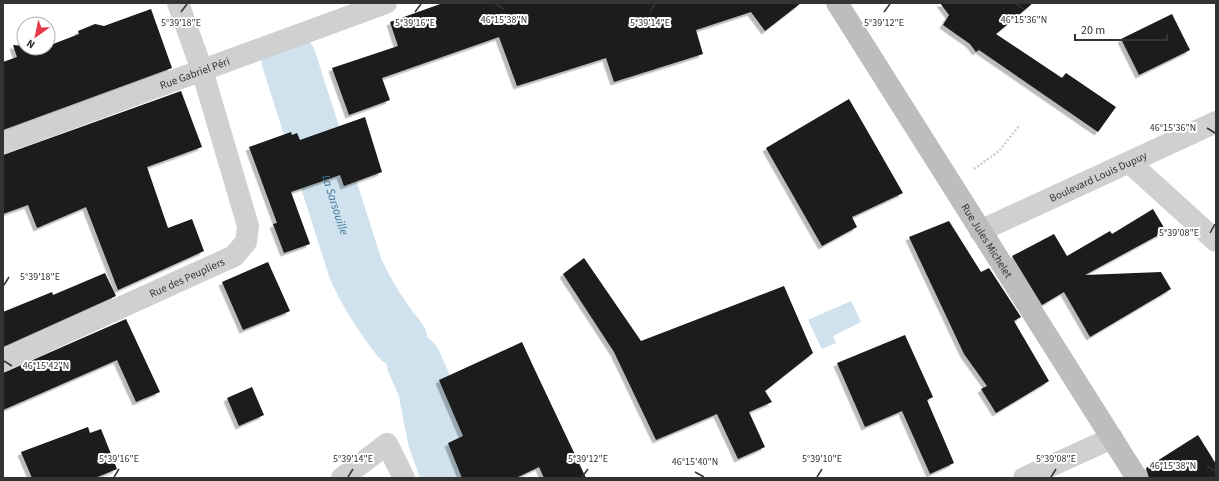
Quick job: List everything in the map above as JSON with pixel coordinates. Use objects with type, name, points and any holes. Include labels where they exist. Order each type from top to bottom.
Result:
[{"type":"main road","name":"Rue Jules Michelet","points":[[837,3],[1136,478]]},
{"type":"street","name":"Rue des Peupliers","points":[[3,361],[234,256],[246,242],[248,226],[202,70],[178,3]]},
{"type":"street","name":"Rue Gabriel Péri","points":[[3,143],[386,3]]},
{"type":"street","name":"Boulevard Louis Dupuy","points":[[980,231],[1216,122]]},
{"type":"street","points":[[1130,162],[1216,241]]},
{"type":"street","points":[[1024,478],[1112,438]]},
{"type":"street","points":[[342,478],[387,444],[404,478]]},
{"type":"path","points":[[950,184],[999,152],[1020,125]]},
{"type":"water","points":[[851,301],[861,322],[833,336],[836,343],[822,349],[808,320]]},
{"type":"building","points":[[443,3],[801,3],[765,31],[751,12],[696,30],[703,54],[614,82],[606,58],[517,86],[499,37],[382,78],[390,100],[349,115],[332,68],[398,46],[390,22]]},
{"type":"building","points":[[940,3],[1033,3],[996,34],[1062,78],[1066,73],[1116,107],[1098,132],[979,50],[976,52],[970,44],[943,25],[949,15]]},
{"type":"building","points":[[151,9],[172,68],[3,130],[3,62],[17,56],[56,56],[56,43],[79,34],[78,31],[95,24],[104,26]]},
{"type":"building","points":[[1172,14],[1190,50],[1139,75],[1121,39]]},
{"type":"building","points":[[13,45],[16,45],[16,54]]},
{"type":"building","points":[[181,91],[202,147],[147,167],[168,228],[192,219],[204,251],[118,290],[86,207],[37,228],[28,205],[3,214],[3,155]]},
{"type":"building","points":[[849,99],[903,193],[852,217],[857,227],[822,246],[766,148]]},
{"type":"building","points":[[365,117],[382,172],[344,186],[340,175],[291,192],[310,244],[284,253],[273,224],[277,223],[249,147],[291,132],[292,135],[297,133],[300,140]]},
{"type":"building","points":[[1153,209],[1166,231],[1085,275],[1161,272],[1171,289],[1090,337],[1064,292],[1042,305],[1012,256],[1054,234],[1067,256],[1110,231],[1112,234]]},
{"type":"building","points":[[949,221],[981,272],[989,268],[1021,317],[1014,321],[1049,381],[996,413],[981,389],[987,386],[964,354],[909,237]]},
{"type":"building","points":[[584,258],[641,341],[784,286],[813,353],[765,391],[772,402],[749,412],[765,447],[738,459],[717,414],[656,440],[614,352],[563,274]]},
{"type":"building","points":[[268,262],[290,311],[243,330],[222,282]]},
{"type":"building","points":[[105,273],[116,296],[3,347],[3,312],[52,292],[53,295]]},
{"type":"building","points":[[126,319],[160,392],[136,402],[117,360],[3,410],[3,373]]},
{"type":"building","points":[[905,335],[933,397],[927,400],[954,463],[930,474],[902,411],[865,427],[837,363]]},
{"type":"building","points":[[522,342],[586,478],[544,478],[539,467],[516,478],[462,478],[448,443],[463,436],[439,380]]},
{"type":"building","points":[[252,387],[264,415],[239,426],[227,398]]},
{"type":"building","points":[[88,427],[90,433],[101,429],[117,469],[95,478],[32,478],[21,452]]},
{"type":"building","points":[[1198,435],[1216,464],[1216,478],[1149,478],[1146,468]]},
{"type":"waterway","name":"La Sarsouille","points":[[289,60],[356,270],[365,289],[400,340]]},
{"type":"waterway","name":"La Sarsouille","points":[[414,362],[425,387],[435,438],[449,478]]}]
